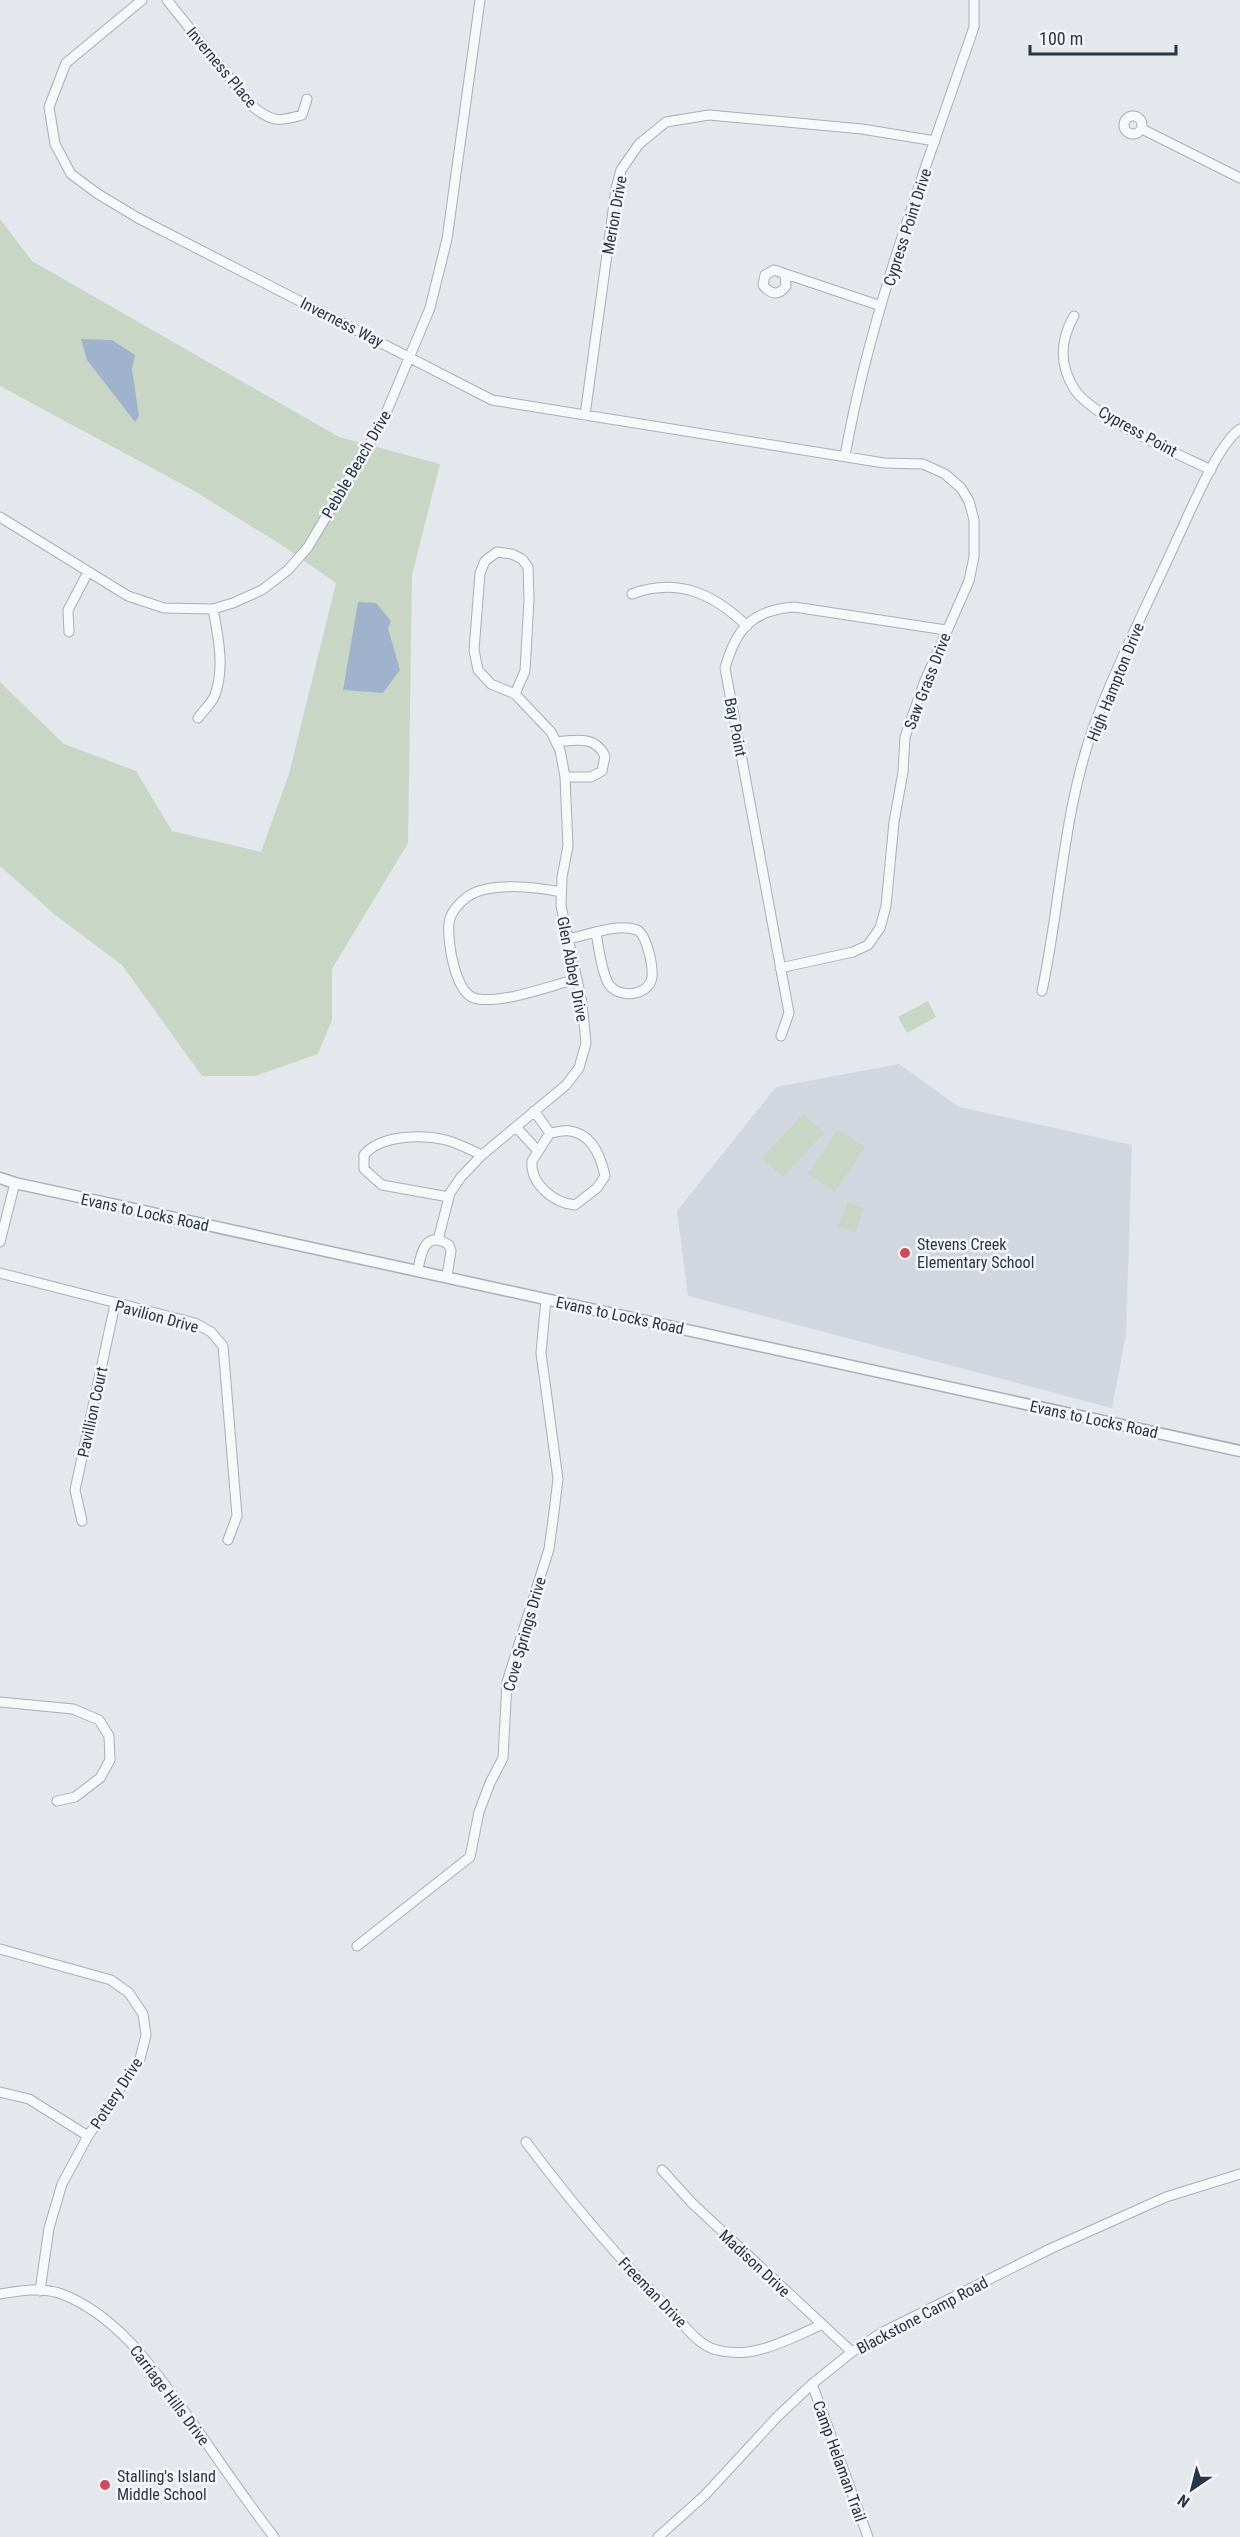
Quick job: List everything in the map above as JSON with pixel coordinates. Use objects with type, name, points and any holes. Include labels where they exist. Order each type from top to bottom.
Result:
[{"type":"street","name":"Inverness Way","points":[[142,0],[101,31],[66,63],[49,107],[55,144],[71,174],[98,195],[138,218],[492,400],[845,456]]},
{"type":"street","name":"Inverness Place","points":[[167,0],[252,106],[268,119],[284,121],[302,116],[307,99]]},
{"type":"street","name":"Pebble Beach Drive","points":[[0,516],[128,596],[164,608],[213,609],[233,603],[262,591],[288,570],[308,547],[381,425],[430,308],[447,239],[480,0]]},
{"type":"street","name":"Cypress Point Drive","points":[[845,456],[856,392],[881,306],[974,27],[974,0]]},
{"type":"street","name":"Merion Drive","points":[[585,415],[616,189],[621,170],[639,144],[666,122],[709,115],[862,129],[935,141]]},
{"type":"street","points":[[1142,129],[1240,178]]},
{"type":"street","points":[[785,275],[801,278],[881,306]]},
{"type":"street","name":"Cypress Point","points":[[1074,316],[1063,341],[1063,360],[1076,392],[1111,418],[1211,470]]},
{"type":"street","name":"High Hampton Drive","points":[[1042,991],[1072,805],[1095,724],[1182,529],[1211,470],[1224,447],[1240,429]]},
{"type":"street","name":"Saw Grass Drive","points":[[780,968],[853,952],[868,945],[880,928],[886,906],[894,822],[903,772],[905,737],[924,683],[969,581],[974,557],[974,520],[969,501],[961,488],[945,474],[923,464],[884,463],[845,456]]},
{"type":"street","name":"Glen Abbey Drive","points":[[418,1270],[420,1255],[426,1244],[438,1240],[449,1197],[460,1177],[482,1155],[566,1085],[579,1068],[586,1043],[577,979],[561,906],[568,846],[565,777],[560,750],[551,732],[515,694],[491,684],[478,670],[474,650],[480,573],[485,561],[497,552],[512,554],[522,559],[528,567],[529,600],[525,671],[515,694]]},
{"type":"street","points":[[69,632],[68,610],[88,572]]},
{"type":"street","points":[[632,594],[652,586],[679,587],[728,607],[747,626]]},
{"type":"street","name":"Bay Point","points":[[781,1036],[789,1013],[753,809],[725,668],[730,650],[747,626],[772,609],[794,608],[946,630]]},
{"type":"street","points":[[198,718],[214,696],[220,666],[219,639],[213,609]]},
{"type":"street","points":[[556,742],[584,740],[594,742],[605,756],[602,771],[591,777],[565,777]]},
{"type":"street","points":[[561,892],[522,887],[490,889],[469,896],[451,914],[449,924],[453,964],[458,982],[465,992],[476,1000],[500,998],[577,979]]},
{"type":"street","points":[[568,939],[596,933],[625,927],[639,931],[646,939],[652,976],[648,985],[639,992],[623,995],[614,992],[607,982],[596,933]]},
{"type":"street","points":[[534,1111],[550,1133]]},
{"type":"street","points":[[516,1127],[538,1151]]},
{"type":"street","points":[[569,1131],[582,1135],[595,1148],[602,1162],[605,1176],[584,1199],[575,1205],[566,1204],[544,1190],[534,1176],[532,1161],[550,1133],[569,1131]]},
{"type":"street","points":[[449,1197],[382,1185],[364,1169],[364,1155],[371,1146],[387,1141],[422,1137],[446,1140],[482,1155]]},
{"type":"street","name":"Evans to Locks Road","points":[[0,1178],[1240,1451]]},
{"type":"street","points":[[0,1242],[15,1183]]},
{"type":"street","points":[[438,1240],[449,1245],[451,1251],[447,1276]]},
{"type":"street","name":"Pavilion Drive","points":[[0,1273],[195,1323],[211,1332],[223,1347],[237,1516],[228,1540]]},
{"type":"street","name":"Cove Springs Drive","points":[[357,1946],[470,1857],[479,1812],[503,1758],[507,1682],[549,1549],[558,1479],[541,1353],[546,1299]]},
{"type":"street","name":"Pavillion Court","points":[[82,1521],[75,1490],[115,1304]]},
{"type":"street","points":[[0,1702],[73,1709],[99,1720],[109,1736],[110,1760],[100,1778],[75,1797],[57,1801]]},
{"type":"street","name":"Pottery Drive","points":[[0,1949],[111,1980],[129,1993],[143,2014],[146,2035],[140,2059],[88,2136],[62,2184],[49,2228],[40,2290]]},
{"type":"street","points":[[0,2092],[29,2098],[88,2136]]},
{"type":"street","name":"Freeman Drive","points":[[526,2142],[569,2201],[627,2268],[696,2337],[715,2350],[742,2354],[780,2343],[821,2325]]},
{"type":"street","name":"Madison Drive","points":[[662,2170],[692,2203],[852,2352]]},
{"type":"street","name":"Blackstone Camp Road","points":[[658,2537],[705,2495],[812,2384],[852,2352],[890,2328],[1052,2248],[1166,2197],[1240,2174]]},
{"type":"street","name":"Carriage Hills Drive","points":[[0,2294],[31,2289],[57,2293],[85,2305],[125,2337],[153,2368],[274,2537]]},
{"type":"street","name":"Camp Helaman Trail","points":[[812,2384],[868,2537]]},
{"type":"shaded area","name":"Stevens Creek Elementary School","points":[[899,1064],[959,1107],[1132,1145],[1126,1334],[1112,1408],[688,1296],[677,1211],[776,1087]]},
{"type":"green space","points":[[0,219],[32,261],[339,437],[440,464],[412,575],[408,843],[332,969],[332,1020],[318,1054],[255,1076],[202,1076],[122,965],[54,914],[0,866],[0,682],[64,744],[136,771],[172,831],[261,852],[289,774],[336,583],[280,544],[191,489],[0,386]]},
{"type":"green space","points":[[928,1001],[936,1017],[907,1033],[898,1017]]},
{"type":"green space","points":[[803,1114],[824,1133],[783,1177],[762,1158]]},
{"type":"green space","points":[[838,1129],[865,1147],[835,1192],[808,1174]]},
{"type":"green space","points":[[848,1202],[864,1208],[855,1233],[838,1226]]},
{"type":"water","points":[[81,339],[112,340],[135,355],[132,369],[139,416],[135,422],[87,360]]},
{"type":"water","points":[[358,602],[376,603],[391,621],[388,628],[400,670],[383,693],[343,690]]},
{"type":"place","name":"Stevens Creek Elementary School","points":[[905,1253]]},
{"type":"place","name":"Stalling's Island Middle School","points":[[105,2485]]}]
